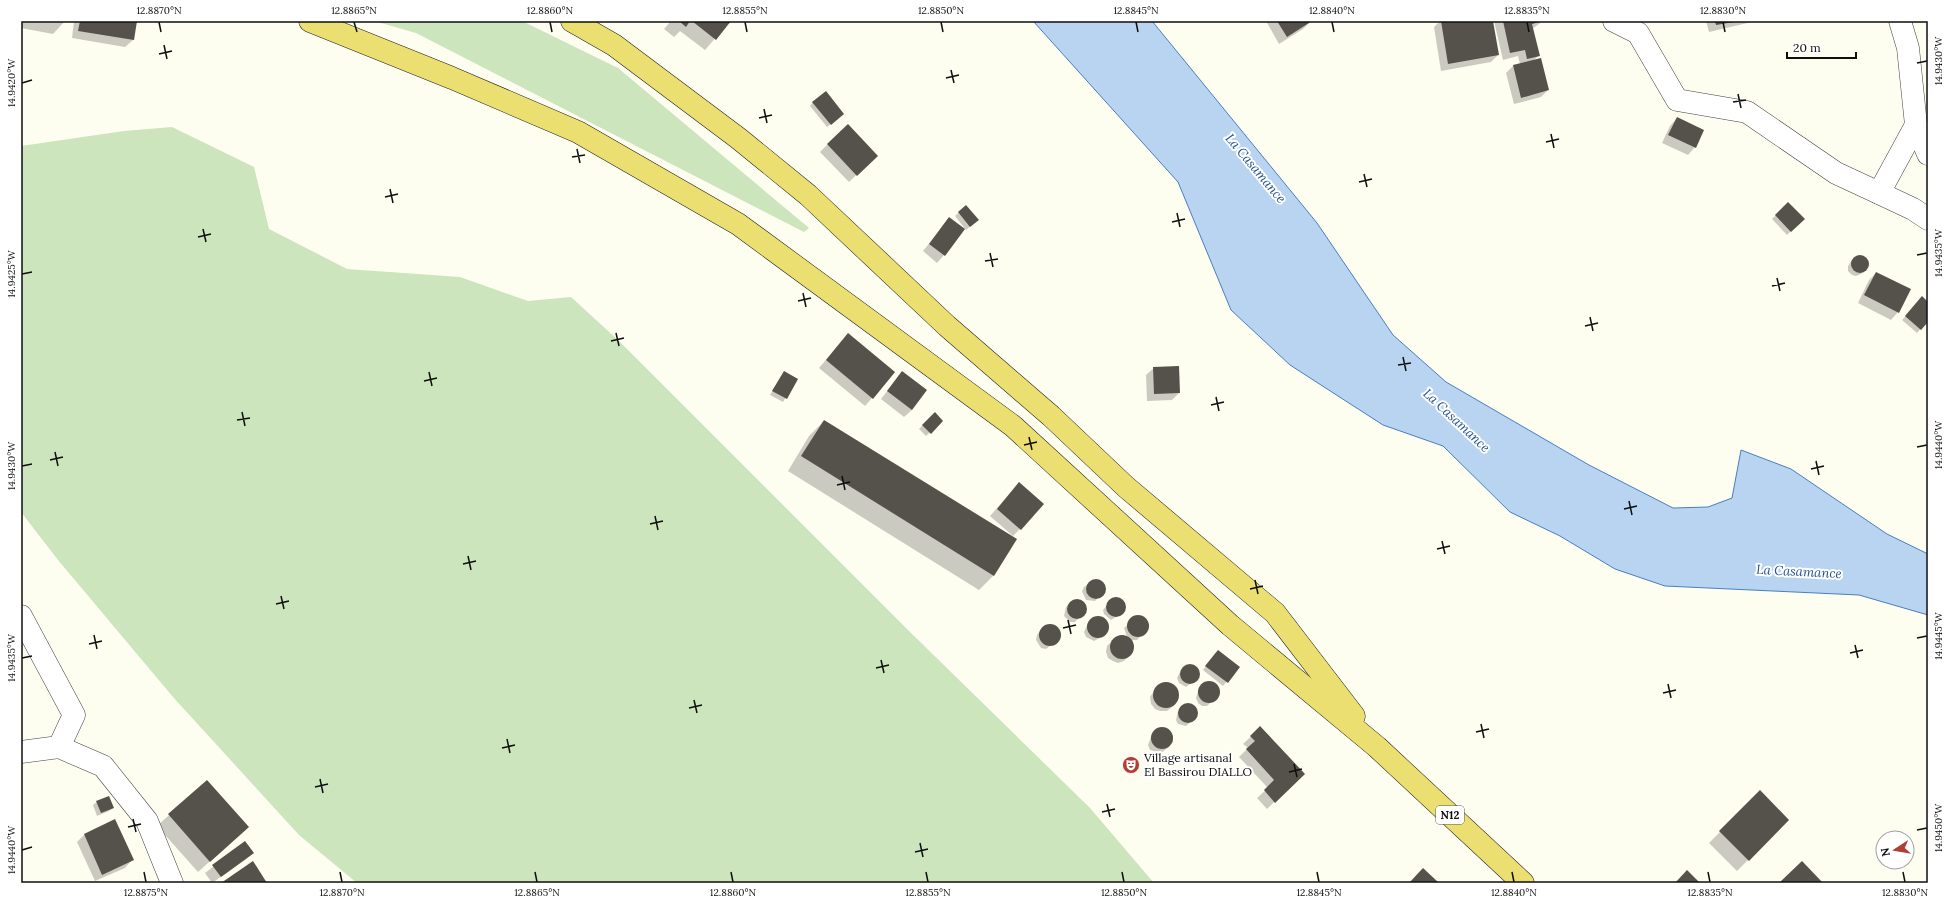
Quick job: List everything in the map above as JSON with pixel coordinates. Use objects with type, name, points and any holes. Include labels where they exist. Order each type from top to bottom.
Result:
[{"type":"main road","points":[[310,21],[452,78],[578,132],[738,224],[1013,426],[1230,625],[1377,747]]},
{"type":"main road","points":[[572,21],[614,45],[738,138],[808,195],[947,326],[1051,416],[1126,487],[1275,613],[1377,747]]},
{"type":"main road","name":"N12","points":[[1377,747],[1523,883]]},
{"type":"street","points":[[1614,21],[1638,33],[1677,100],[1748,112],[1836,173],[1913,209],[1928,219]]},
{"type":"street","points":[[1900,21],[1908,48],[1916,125],[1928,154]]},
{"type":"street","points":[[1878,193],[1916,125]]},
{"type":"street","points":[[21,616],[74,715],[59,747]]},
{"type":"street","points":[[21,752],[59,747],[103,766],[147,821],[172,883]]},
{"type":"green space","points":[[374,21],[522,21],[618,68],[809,228],[804,232],[416,33]]},
{"type":"green space","points":[[172,127],[254,167],[269,229],[347,269],[460,277],[528,301],[571,297],[619,341],[911,633],[1090,808],[1154,883],[357,883],[299,835],[173,697],[58,560],[21,512],[21,146],[124,131]]},
{"type":"water","name":"La Casamance","points":[[1033,21],[1152,21],[1317,223],[1393,335],[1446,382],[1589,465],[1673,508],[1708,507],[1732,498],[1741,450],[1791,469],[1887,534],[1928,554],[1928,615],[1859,595],[1665,586],[1615,569],[1560,536],[1510,512],[1443,446],[1383,425],[1290,365],[1231,310],[1178,182]]},
{"type":"building","points":[[80,21],[137,21],[134,40],[78,31]]},
{"type":"building","points":[[679,21],[690,21],[686,27]]},
{"type":"building","points":[[692,21],[731,21],[716,40]]},
{"type":"building","points":[[1277,21],[1312,21],[1287,37]]},
{"type":"building","points":[[1441,21],[1493,21],[1499,55],[1448,64]]},
{"type":"building","points":[[1503,21],[1543,21],[1532,24],[1540,56],[1527,59],[1525,50],[1510,53]]},
{"type":"building","points":[[1715,21],[1734,21],[1734,22],[1716,25]]},
{"type":"building","points":[[1541,58],[1549,90],[1521,98],[1513,65]]},
{"type":"building","points":[[826,91],[844,114],[831,125],[812,102]]},
{"type":"building","points":[[1677,117],[1704,130],[1696,148],[1668,135]]},
{"type":"building","points":[[848,124],[878,156],[857,176],[827,144]]},
{"type":"building","points":[[1788,202],[1805,219],[1791,232],[1775,215]]},
{"type":"building","points":[[966,205],[979,220],[970,227],[958,212]]},
{"type":"building","points":[[949,217],[965,229],[945,256],[929,244]]},
{"type":"building","points":[[1860,255],[1866,258],[1869,264],[1866,270],[1860,273],[1854,270],[1851,264],[1854,258]]},
{"type":"building","points":[[1876,272],[1911,289],[1899,313],[1864,295]]},
{"type":"building","points":[[1922,296],[1928,302],[1928,322],[1921,330],[1905,316]]},
{"type":"building","points":[[848,333],[895,372],[873,399],[826,360]]},
{"type":"building","points":[[1179,366],[1180,393],[1154,394],[1153,367]]},
{"type":"building","points":[[784,371],[798,379],[787,399],[772,391]]},
{"type":"building","points":[[902,371],[927,390],[912,410],[887,391]]},
{"type":"building","points":[[935,412],[943,421],[931,434],[922,425]]},
{"type":"building","points":[[824,420],[1017,539],[994,576],[801,456]]},
{"type":"building","points":[[1019,482],[1044,504],[1021,530],[997,509]]},
{"type":"building","points":[[1092,579],[1100,579],[1106,585],[1106,593],[1100,599],[1092,599],[1086,593],[1086,585]]},
{"type":"building","points":[[1116,597],[1123,600],[1126,607],[1123,614],[1116,617],[1109,614],[1106,607],[1109,600]]},
{"type":"building","points":[[1077,599],[1084,602],[1087,609],[1084,616],[1077,619],[1070,616],[1067,609],[1070,602]]},
{"type":"building","points":[[1138,615],[1142,616],[1148,622],[1148,630],[1142,636],[1138,637],[1134,636],[1128,630],[1127,626],[1128,622],[1134,616]]},
{"type":"building","points":[[1098,616],[1106,619],[1109,627],[1106,635],[1098,638],[1090,635],[1087,627],[1090,619]]},
{"type":"building","points":[[1050,624],[1058,627],[1061,635],[1058,643],[1050,646],[1042,643],[1039,635],[1042,627]]},
{"type":"building","points":[[1122,635],[1131,638],[1134,647],[1131,656],[1122,659],[1113,656],[1110,647],[1113,638]]},
{"type":"building","points":[[1218,650],[1240,667],[1228,683],[1205,666]]},
{"type":"building","points":[[1190,664],[1197,667],[1200,674],[1197,681],[1190,684],[1183,681],[1180,674],[1183,667]]},
{"type":"building","points":[[1209,681],[1217,684],[1220,692],[1217,700],[1209,703],[1201,700],[1198,692],[1201,684]]},
{"type":"building","points":[[1166,682],[1175,686],[1179,695],[1175,704],[1166,708],[1157,704],[1153,695],[1157,686]]},
{"type":"building","points":[[1188,703],[1195,706],[1198,713],[1195,720],[1188,723],[1181,720],[1178,713],[1181,706]]},
{"type":"building","points":[[1260,726],[1305,774],[1275,803],[1264,790],[1274,780],[1246,749],[1255,741],[1250,736]]},
{"type":"building","points":[[1158,727],[1166,727],[1173,734],[1173,742],[1166,749],[1158,749],[1151,742],[1151,734]]},
{"type":"building","points":[[207,780],[249,827],[210,862],[168,814]]},
{"type":"building","points":[[1760,790],[1789,820],[1749,861],[1719,831]]},
{"type":"building","points":[[109,796],[114,808],[101,813],[96,801]]},
{"type":"building","points":[[115,819],[134,860],[102,875],[84,834]]},
{"type":"building","points":[[245,841],[254,853],[221,877],[212,865]]},
{"type":"building","points":[[253,861],[267,883],[221,883]]},
{"type":"building","points":[[1802,861],[1823,883],[1779,883]]},
{"type":"building","points":[[1423,868],[1439,883],[1409,883]]},
{"type":"building","points":[[1687,870],[1700,883],[1675,883]]},
{"type":"place","name":"Village artisanal El Bassirou DIALLO","points":[[1131,765]]}]
